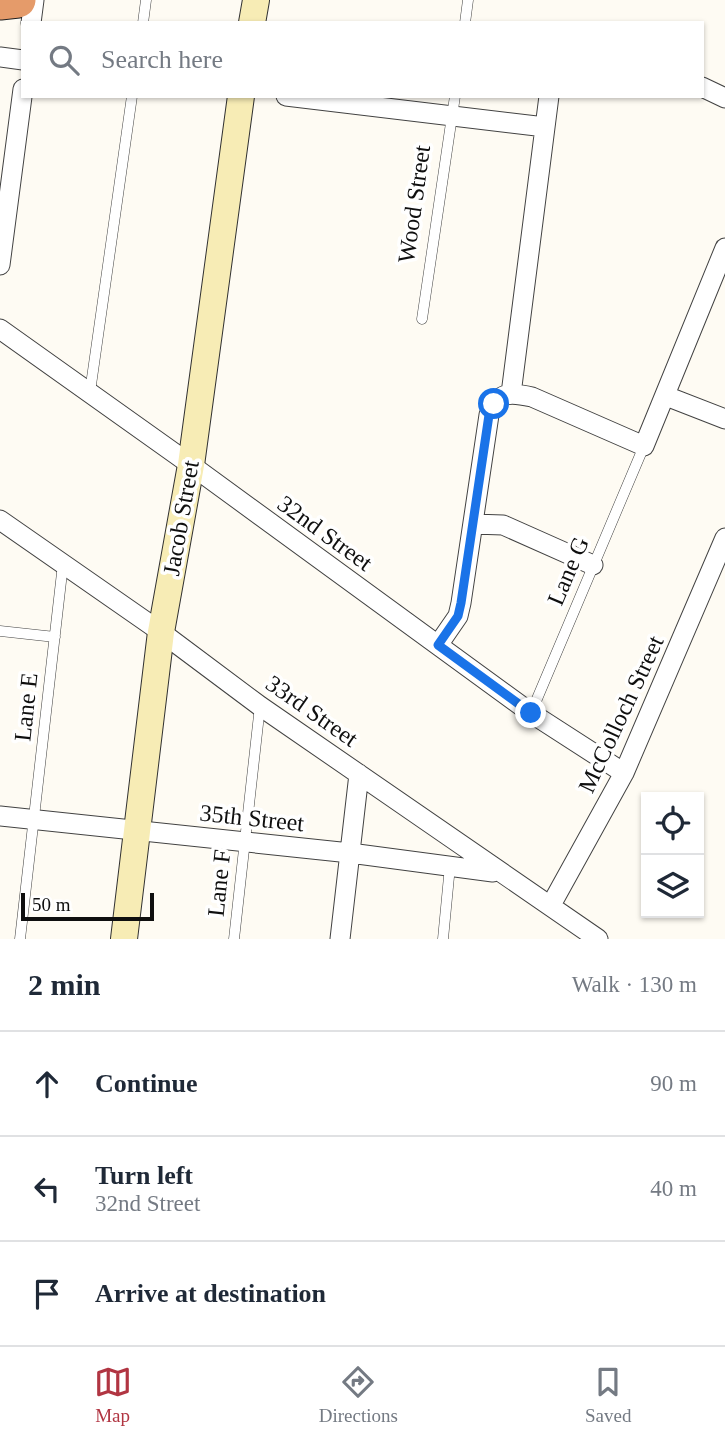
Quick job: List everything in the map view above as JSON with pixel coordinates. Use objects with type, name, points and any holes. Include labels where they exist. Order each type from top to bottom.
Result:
[{"type":"highway","points":[[0,2],[18,0]]},
{"type":"street","points":[[31,21],[34,0]]},
{"type":"street","points":[[252,21],[256,0]]},
{"type":"street","points":[[0,57],[21,60]]},
{"type":"street","points":[[704,88],[725,98]]},
{"type":"street","points":[[0,265],[22,98]]},
{"type":"street","name":"Jacob Street","points":[[124,939],[162,632],[191,465],[241,98]]},
{"type":"street","points":[[319,98],[453,106],[545,127]]},
{"type":"street","points":[[511,394],[549,98]]},
{"type":"street","points":[[438,645],[458,616],[489,415],[494,404],[504,395],[532,397],[644,446],[725,248]]},
{"type":"street","name":"32nd Street","points":[[0,329],[531,713],[624,773]]},
{"type":"street","points":[[666,396],[725,419]]},
{"type":"street","name":"33rd Street","points":[[0,520],[162,632],[260,706],[598,939]]},
{"type":"street","points":[[473,524],[503,525],[593,565]]},
{"type":"street","name":"McColloch Street","points":[[551,905],[624,773],[725,538]]},
{"type":"street","points":[[340,939],[359,774]]},
{"type":"street","name":"35th Street","points":[[0,816],[244,841],[498,872]]},
{"type":"lane","points":[[143,21],[146,0]]},
{"type":"lane","points":[[465,21],[468,0]]},
{"type":"lane","points":[[90,393],[132,98]]},
{"type":"lane","name":"Wood Street","points":[[422,319],[453,106]]},
{"type":"lane","name":"Lane G","points":[[531,713],[644,446]]},
{"type":"lane","name":"Lane E","points":[[20,939],[63,564]]},
{"type":"lane","points":[[0,631],[55,637]]},
{"type":"lane","name":"Lane F","points":[[234,939],[260,706]]},
{"type":"lane","points":[[443,939],[450,866]]},
{"type":"route","points":[[494,404],[489,415],[458,616],[438,645],[531,713]]}]
